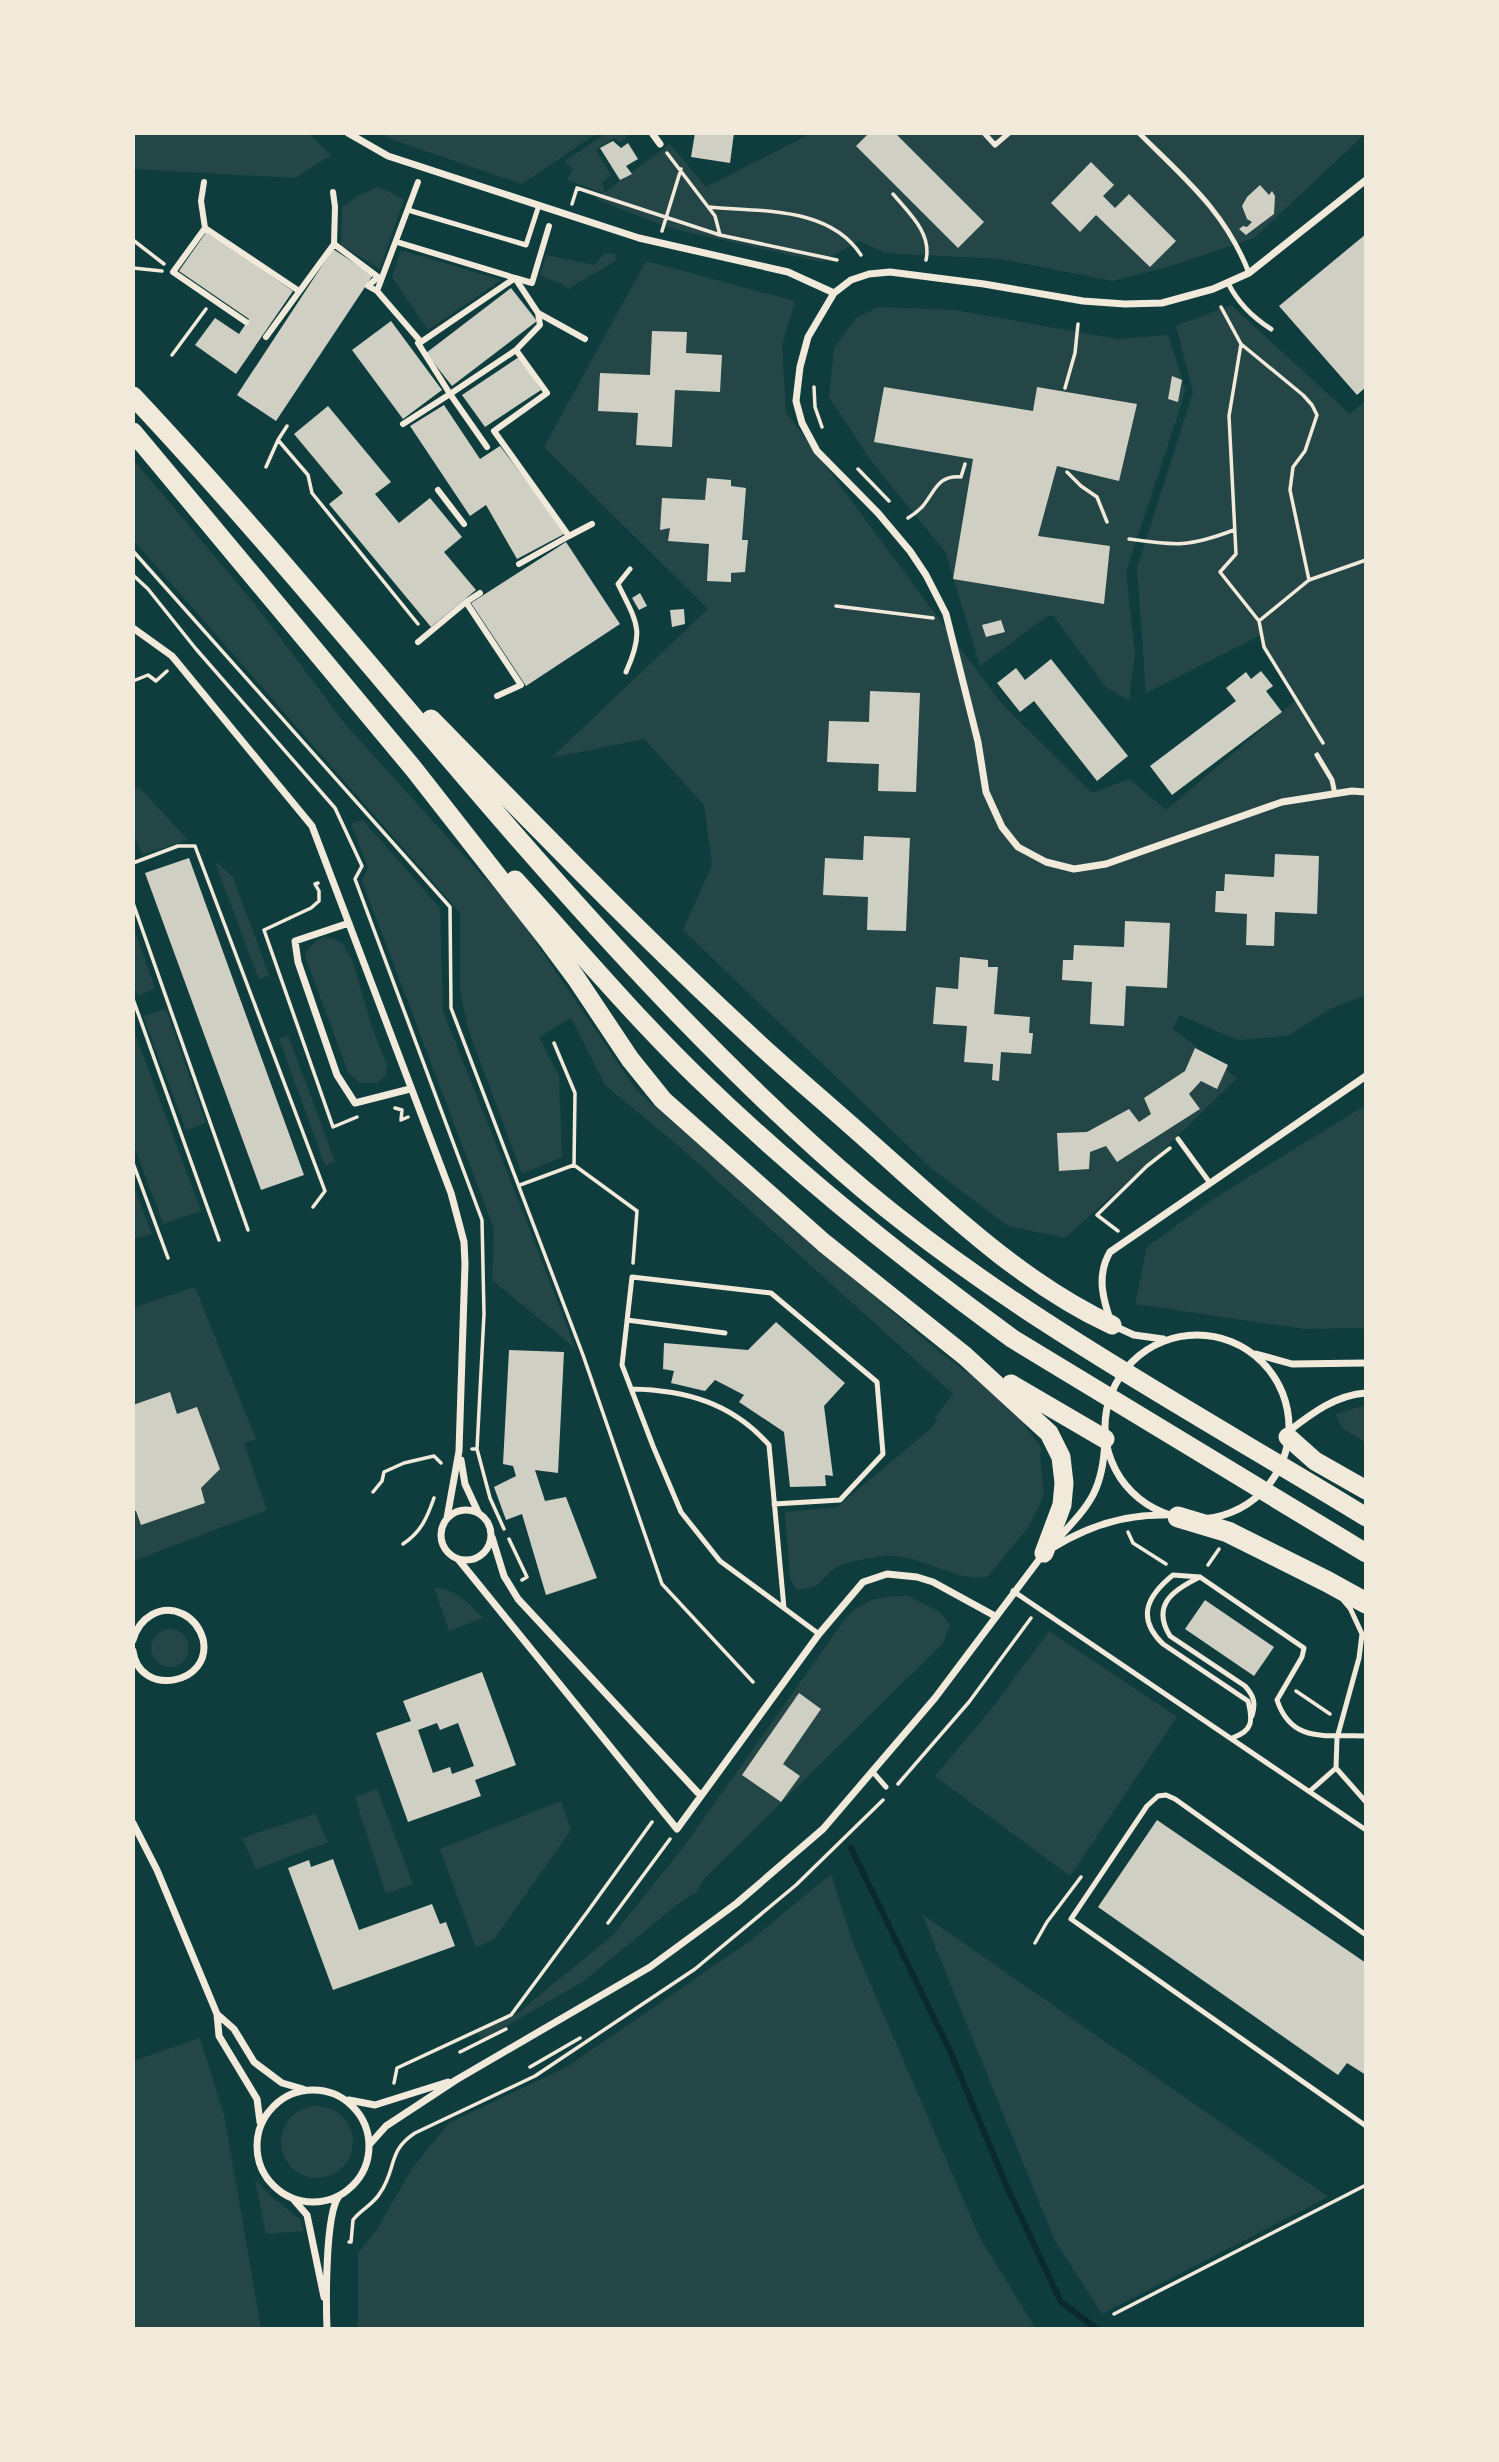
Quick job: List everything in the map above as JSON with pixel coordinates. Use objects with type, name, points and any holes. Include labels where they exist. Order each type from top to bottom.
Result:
[{"type":"highway","points":[[133,396],[315,601],[554,881],[734,1072],[866,1192],[994,1289],[1366,1517]]},
{"type":"highway","points":[[133,432],[413,768],[563,961],[630,1059],[663,1100],[824,1243],[965,1356],[1049,1433],[1061,1457],[1064,1483],[1062,1506],[1044,1553]]},
{"type":"highway","points":[[315,601],[624,916],[747,1033],[976,1234],[1047,1287],[1112,1325]]},
{"type":"highway","points":[[413,768],[696,1076],[793,1166],[964,1303],[1035,1352],[1366,1553]]},
{"type":"highway","points":[[965,1356],[1105,1439]]},
{"type":"highway","points":[[1289,1434],[1315,1461],[1366,1490]]},
{"type":"highway","points":[[1178,1517],[1228,1532],[1366,1603]]},
{"type":"street","points":[[348,133],[388,156],[659,243],[788,272],[834,293]]},
{"type":"street","points":[[652,133],[660,144]]},
{"type":"street","points":[[1366,180],[1250,273],[1174,301],[1125,304],[1083,301],[984,284],[890,272],[869,274],[851,280],[834,293],[808,337],[800,367],[796,401],[802,423],[817,451],[878,513],[926,575],[948,622],[978,742],[986,792],[1002,827],[1018,847],[1046,862],[1074,869],[1106,864],[1282,802],[1366,792]]},
{"type":"street","points":[[204,182],[201,201],[205,228],[173,272],[246,321]]},
{"type":"street","points":[[377,291],[418,182]]},
{"type":"street","points":[[266,337],[334,244],[333,192]]},
{"type":"street","points":[[397,242],[532,283],[550,226]]},
{"type":"street","points":[[205,228],[299,291]]},
{"type":"street","points":[[334,244],[378,277],[368,286],[377,291],[421,342]]},
{"type":"street","points":[[404,425],[516,350],[540,325],[538,313],[515,278]]},
{"type":"street","points":[[487,447],[418,343],[515,278]]},
{"type":"street","points":[[538,313],[585,340]]},
{"type":"street","points":[[482,439],[547,393],[516,350]]},
{"type":"street","points":[[494,432],[569,536]]},
{"type":"street","points":[[438,490],[464,524]]},
{"type":"street","points":[[519,564],[592,524]]},
{"type":"street","points":[[418,642],[480,593]]},
{"type":"street","points":[[466,602],[521,685],[497,696]]},
{"type":"street","points":[[133,628],[172,656],[312,826],[451,1193],[464,1242],[459,1451],[447,1518],[442,1528],[442,1544],[450,1555],[458,1559],[473,1560],[488,1549],[492,1537]]},
{"type":"street","points":[[349,923],[295,941],[298,962],[334,1066],[355,1103],[410,1089]]},
{"type":"street","points":[[1167,1340],[1142,1337],[1112,1325],[1104,1301],[1102,1276],[1107,1258],[1114,1248],[1366,1076]]},
{"type":"street","points":[[369,2145],[386,2126],[456,2080],[650,1967],[737,1903],[823,1829],[935,1698],[1013,1591],[1094,1495],[1102,1473],[1107,1406],[1119,1377],[1144,1351],[1167,1340],[1193,1335],[1213,1336],[1233,1342],[1263,1357],[1292,1364],[1366,1363]]},
{"type":"street","points":[[1044,1553],[1082,1531],[1100,1525],[1140,1516],[1199,1519],[1219,1516],[1237,1510],[1252,1500],[1275,1476],[1285,1455],[1289,1434],[1288,1414],[1280,1386],[1265,1365],[1248,1350]]},
{"type":"street","points":[[1289,1434],[1325,1406],[1349,1395],[1366,1393]]},
{"type":"street","points":[[1105,1439],[1112,1465],[1132,1492],[1153,1508],[1178,1517]]},
{"type":"street","points":[[459,1451],[465,1484],[478,1512],[490,1524],[504,1576],[518,1599],[701,1796]]},
{"type":"street","points":[[447,1518],[460,1510],[478,1512]]},
{"type":"street","points":[[458,1559],[677,1829],[819,1634],[863,1582],[887,1574],[909,1575],[933,1582],[995,1616]]},
{"type":"street","points":[[133,1640],[139,1626],[148,1616],[167,1611],[179,1612],[189,1617],[201,1631],[204,1650],[198,1666],[190,1675],[171,1682],[156,1680],[141,1669],[133,1651]]},
{"type":"street","points":[[133,1674],[151,1677]]},
{"type":"street","points":[[133,1823],[157,1870],[217,2014],[219,2036],[257,2099],[257,2153],[261,2169],[272,2185],[302,2207],[307,2215],[326,2306]]},
{"type":"street","points":[[217,2014],[234,2029],[254,2062],[269,2075],[282,2083],[307,2090],[325,2091],[372,2105],[456,2080]]},
{"type":"street","points":[[259,2129],[277,2102],[307,2090]]},
{"type":"street","points":[[290,2197],[316,2202],[340,2195],[353,2186],[363,2172],[369,2155],[368,2131],[361,2116],[343,2098]]},
{"type":"street","points":[[327,2329],[331,2213],[340,2195]]},
{"type":"lane","points":[[984,133],[995,145],[1009,133]]},
{"type":"lane","points":[[1139,133],[1213,207],[1230,232],[1250,273]]},
{"type":"lane","points":[[408,210],[526,245],[539,205]]},
{"type":"lane","points":[[1228,283],[1245,308],[1271,330]]},
{"type":"lane","points":[[626,672],[637,647],[637,623],[618,584],[630,569]]},
{"type":"lane","points":[[1317,755],[1332,780],[1335,794]]},
{"type":"lane","points":[[1177,1142],[1210,1183]]},
{"type":"lane","points":[[774,1504],[840,1500],[883,1454],[877,1382],[771,1293],[632,1277],[622,1365],[681,1511],[720,1561],[819,1634]]},
{"type":"lane","points":[[627,1320],[725,1333]]},
{"type":"lane","points":[[631,1389],[677,1392],[725,1408],[753,1427],[769,1445],[784,1608]]},
{"type":"lane","points":[[1252,1716],[1248,1701],[1152,1634],[1147,1622],[1147,1609],[1159,1586],[1173,1575],[1189,1574],[1200,1577],[1304,1648],[1302,1657],[1277,1700],[1282,1716],[1291,1726],[1337,1738],[1366,1736]]},
{"type":"lane","points":[[1200,1577],[1181,1586],[1169,1598],[1162,1612],[1163,1624],[1170,1636],[1245,1686],[1253,1695],[1255,1707],[1250,1725],[1244,1734],[1232,1738]]},
{"type":"lane","points":[[1328,1582],[1350,1608],[1362,1634],[1359,1658],[1337,1738],[1336,1768],[1366,1802]]},
{"type":"lane","points":[[1013,1591],[1366,1830]]},
{"type":"lane","points":[[1310,1791],[1336,1768]]},
{"type":"lane","points":[[872,1771],[886,1787]]},
{"type":"lane","points":[[1366,1935],[1175,1799],[1166,1796],[1158,1796],[1147,1806],[1071,1919],[1366,2126]]},
{"type":"path","points":[[660,144],[715,216],[720,235]]},
{"type":"path","points":[[659,243],[681,169]]},
{"type":"path","points":[[563,205],[570,207],[577,188],[720,235],[837,260]]},
{"type":"path","points":[[893,194],[923,232],[929,249],[926,260]]},
{"type":"path","points":[[709,207],[781,213],[823,222],[856,246],[862,255]]},
{"type":"path","points":[[133,240],[173,272]]},
{"type":"path","points":[[133,268],[173,272]]},
{"type":"path","points":[[172,355],[213,299]]},
{"type":"path","points":[[1221,307],[1241,344],[1303,396],[1317,415],[1305,451],[1293,467],[1290,490],[1309,580]]},
{"type":"path","points":[[1065,388],[1075,353],[1078,324]]},
{"type":"path","points":[[1241,344],[1229,416],[1236,554],[1220,572],[1259,621],[1264,647],[1329,754]]},
{"type":"path","points":[[813,380],[815,407],[822,429]]},
{"type":"path","points":[[266,467],[287,426]]},
{"type":"path","points":[[278,440],[308,475],[312,493],[426,635]]},
{"type":"path","points":[[908,518],[921,509],[937,485],[950,476],[961,477],[965,464]]},
{"type":"path","points":[[854,466],[890,502]]},
{"type":"path","points":[[1067,472],[1097,497],[1107,522]]},
{"type":"path","points":[[1129,539],[1159,544],[1194,544],[1234,530]]},
{"type":"path","points":[[133,551],[450,907],[451,1008],[583,1355],[662,1584],[753,1682]]},
{"type":"path","points":[[1259,621],[1309,580],[1366,560]]},
{"type":"path","points":[[133,575],[148,589],[196,649],[335,808],[362,866],[355,879],[482,1220],[484,1314],[477,1449],[459,1451],[441,1463],[434,1456],[404,1463],[384,1472],[382,1481],[373,1492]]},
{"type":"path","points":[[836,606],[933,618]]},
{"type":"path","points":[[133,863],[178,846],[195,846],[325,1191],[313,1207]]},
{"type":"path","points":[[133,903],[248,1230]]},
{"type":"path","points":[[133,999],[219,1240]]},
{"type":"path","points":[[554,1043],[575,1093],[574,1165]]},
{"type":"path","points":[[1128,1238],[1097,1215],[1147,1166],[1177,1142]]},
{"type":"path","points":[[133,1163],[168,1258]]},
{"type":"path","points":[[520,1185],[574,1165]]},
{"type":"path","points":[[574,1165],[637,1211],[632,1277]]},
{"type":"path","points":[[403,1544],[422,1527],[438,1489]]},
{"type":"path","points":[[1128,1531],[1133,1543],[1163,1560],[1173,1575]]},
{"type":"path","points":[[1200,1577],[1220,1547]]},
{"type":"path","points":[[905,1777],[962,1710],[1038,1608]]},
{"type":"path","points":[[1285,1684],[1341,1721]]},
{"type":"path","points":[[349,2242],[353,2220],[383,2189],[402,2142],[415,2133],[535,2076],[695,1969],[796,1885],[878,1805]]},
{"type":"path","points":[[394,2083],[397,2068],[510,2015],[589,1911],[657,1814]]},
{"type":"path","points":[[608,1923],[677,1829]]},
{"type":"path","points":[[460,2052],[506,2029]]},
{"type":"path","points":[[530,2067],[580,2038]]},
{"type":"path","points":[[1114,2314],[1366,2185]]},
{"type":"shaded area","points":[[133,133],[308,133],[331,155],[295,178],[133,169]]},
{"type":"shaded area","points":[[381,133],[597,133],[522,184],[393,140]]},
{"type":"shaded area","points":[[607,133],[626,133],[627,136],[621,143],[614,138],[596,150],[611,175],[602,183],[605,192],[670,144],[706,187],[812,133],[1366,133],[1254,238],[1171,266],[1113,281],[1000,259],[885,253],[859,241],[821,262],[669,228],[596,199],[603,193],[567,180],[573,169],[565,161]]},
{"type":"shaded area","points":[[378,187],[404,199],[380,269],[341,245],[342,207],[357,196]]},
{"type":"shaded area","points":[[401,250],[501,280],[428,330],[392,277]]},
{"type":"shaded area","points":[[604,253],[616,254],[615,261],[568,289],[540,276],[546,255],[595,265]]},
{"type":"shaded area","points":[[646,261],[795,301],[782,346],[786,412],[1001,703],[1092,793],[1129,779],[1166,810],[1296,700],[1259,636],[1146,693],[1137,568],[1193,392],[1176,326],[1231,305],[1350,414],[1366,400],[1366,995],[1330,1009],[1288,1036],[1238,1040],[1179,1015],[1173,1029],[1237,1078],[1161,1152],[1065,1238],[1008,1226],[932,1169],[683,930],[712,865],[704,805],[644,739],[551,758],[708,609],[544,447]]},
{"type":"shaded area","points":[[879,307],[955,310],[1117,339],[1168,335],[1185,388],[1126,572],[1135,654],[1129,701],[1106,687],[1053,615],[1046,617],[980,666],[946,553],[871,461],[829,397],[834,348],[856,318]]},
{"type":"shaded area","points":[[133,459],[257,607],[346,725],[515,912],[637,1091],[939,1352],[982,1383],[1017,1414],[1042,1449],[1040,1455],[1044,1492],[1027,1529],[988,1576],[965,1576],[912,1559],[884,1556],[841,1565],[817,1585],[797,1590],[790,1579],[785,1512],[837,1507],[929,1430],[937,1420],[935,1417],[953,1394],[681,1148],[605,1085],[571,1018],[539,1037],[559,1076],[562,1157],[522,1174],[468,1029],[460,990],[460,913],[133,540]]},
{"type":"shaded area","points":[[139,787],[188,840],[142,855],[133,833],[133,789]]},
{"type":"shaded area","points":[[363,820],[440,908],[443,1011],[575,1348],[492,1280],[494,1229],[362,881],[368,868],[351,823]]},
{"type":"shaded area","points":[[214,860],[233,877],[269,975],[259,980]]},
{"type":"shaded area","points":[[133,925],[155,988],[138,996],[133,984]]},
{"type":"shaded area","points":[[324,937],[342,943],[352,959],[372,1027],[387,1065],[386,1075],[377,1083],[360,1083],[348,1072],[309,967],[305,953]]},
{"type":"shaded area","points":[[166,1009],[206,1123],[186,1130],[143,1016]]},
{"type":"shaded area","points":[[133,1028],[201,1211],[163,1224],[133,1143]]},
{"type":"shaded area","points":[[288,1035],[335,1161],[325,1166],[279,1039]]},
{"type":"shaded area","points":[[1366,1105],[1366,1328],[1305,1329],[1135,1304],[1147,1247],[1210,1201]]},
{"type":"shaded area","points":[[133,1184],[152,1234],[133,1239]]},
{"type":"shaded area","points":[[195,1287],[256,1439],[244,1443],[267,1510],[136,1560],[133,1564],[133,1308]]},
{"type":"shaded area","points":[[1366,1405],[1366,1443],[1342,1428],[1336,1414]]},
{"type":"shaded area","points":[[434,1587],[456,1594],[483,1618],[449,1631]]},
{"type":"shaded area","points":[[908,1596],[940,1612],[950,1625],[944,1642],[704,1879],[696,1892],[680,1902],[584,1981],[482,2040],[477,2033],[518,2013],[613,1935],[685,1845],[848,1615],[876,1599]]},
{"type":"shaded area","points":[[170,1629],[184,1634],[189,1648],[184,1662],[170,1667],[156,1662],[151,1648],[156,1634]]},
{"type":"shaded area","points":[[1049,1631],[1177,1717],[1070,1876],[935,1776],[993,1707]]},
{"type":"shaded area","points":[[377,1789],[413,1884],[386,1894],[355,1797]]},
{"type":"shaded area","points":[[561,1801],[571,1830],[495,1938],[476,1948],[440,1849]]},
{"type":"shaded area","points":[[315,1814],[328,1842],[256,1869],[242,1838]]},
{"type":"shaded area","points":[[831,1874],[854,1946],[980,2238],[1036,2329],[358,2329],[358,2253],[377,2229],[413,2167],[449,2123],[567,2067],[751,1940]]},
{"type":"shaded area","points":[[922,1914],[1328,2197],[1102,2314],[1054,2239]]},
{"type":"shaded area","points":[[200,2038],[225,2119],[261,2329],[133,2329],[133,2061]]},
{"type":"shaded area","points":[[317,2106],[337,2112],[347,2122],[353,2142],[347,2162],[337,2172],[317,2178],[297,2172],[287,2162],[281,2142],[287,2122],[297,2112]]},
{"type":"shaded area","points":[[255,2180],[300,2219],[304,2231],[266,2234]]},
{"type":"building","points":[[695,133],[734,133],[730,163],[691,157]]},
{"type":"building","points":[[869,133],[895,133],[984,222],[958,248],[856,146]]},
{"type":"building","points":[[613,141],[621,148],[628,143],[638,159],[626,166],[632,174],[620,180],[600,148]]},
{"type":"building","points":[[1091,162],[1114,185],[1103,196],[1115,208],[1129,194],[1176,241],[1150,267],[1096,215],[1080,232],[1051,203]]},
{"type":"building","points":[[1260,185],[1269,195],[1272,191],[1275,196],[1274,214],[1246,235],[1239,229],[1252,222],[1247,219],[1242,206]]},
{"type":"building","points":[[207,231],[293,291],[236,374],[195,345],[215,318],[239,334],[249,319],[179,271]]},
{"type":"building","points":[[1366,234],[1366,387],[1357,395],[1279,306]]},
{"type":"building","points":[[333,249],[373,275],[276,421],[237,395]]},
{"type":"building","points":[[511,288],[537,321],[452,386],[426,353]]},
{"type":"building","points":[[391,321],[442,390],[403,419],[352,350]]},
{"type":"building","points":[[652,331],[687,332],[686,353],[722,355],[720,392],[675,390],[672,447],[636,445],[638,413],[598,411],[600,373],[650,375]]},
{"type":"building","points":[[519,357],[541,390],[485,427],[462,395]]},
{"type":"building","points":[[1172,376],[1182,380],[1178,402],[1168,399]]},
{"type":"building","points":[[884,387],[1033,411],[1037,387],[1137,404],[1119,481],[1057,466],[1038,536],[1110,546],[1104,604],[953,579],[973,459],[874,442]]},
{"type":"building","points":[[444,405],[480,459],[500,446],[566,533],[517,559],[486,505],[470,516],[410,426]]},
{"type":"building","points":[[328,406],[391,482],[375,494],[399,523],[430,498],[462,537],[444,552],[476,590],[431,627],[329,504],[343,493],[294,434]]},
{"type":"building","points":[[707,478],[731,480],[731,486],[746,488],[742,540],[748,540],[745,572],[731,573],[731,582],[707,581],[709,544],[668,541],[670,528],[660,530],[662,498],[705,500]]},
{"type":"building","points":[[566,542],[620,624],[526,686],[471,603]]},
{"type":"building","points":[[640,593],[647,606],[639,610],[632,598]]},
{"type":"building","points":[[684,609],[685,624],[672,627],[670,610]]},
{"type":"building","points":[[1001,620],[1005,632],[986,637],[982,625]]},
{"type":"building","points":[[1051,659],[1128,756],[1097,781],[1034,701],[1020,712],[997,683],[1016,668],[1025,680]]},
{"type":"building","points":[[1261,671],[1273,686],[1266,691],[1282,712],[1172,795],[1150,766],[1236,701],[1226,688],[1246,672],[1251,679]]},
{"type":"building","points":[[870,691],[920,693],[916,792],[878,791],[879,764],[827,762],[829,721],[869,722]]},
{"type":"building","points":[[864,836],[910,838],[906,931],[867,930],[868,897],[823,895],[825,858],[863,860]]},
{"type":"building","points":[[1275,854],[1319,856],[1317,914],[1275,912],[1274,946],[1246,945],[1247,914],[1215,912],[1216,891],[1224,891],[1225,874],[1274,877]]},
{"type":"building","points":[[189,858],[304,1175],[261,1190],[145,873]]},
{"type":"building","points":[[1125,921],[1170,923],[1167,988],[1126,986],[1124,1026],[1090,1024],[1092,982],[1062,980],[1063,960],[1073,960],[1074,945],[1124,947]]},
{"type":"building","points":[[960,957],[988,960],[988,967],[998,967],[994,1014],[1030,1017],[1029,1033],[1033,1033],[1031,1054],[1001,1052],[999,1081],[992,1080],[993,1064],[964,1062],[967,1026],[933,1024],[936,987],[958,989]]},
{"type":"building","points":[[1195,1048],[1228,1065],[1217,1089],[1201,1081],[1189,1094],[1200,1109],[1117,1162],[1106,1146],[1090,1152],[1089,1169],[1059,1171],[1057,1133],[1087,1132],[1129,1109],[1139,1122],[1151,1114],[1144,1098],[1185,1071]]},
{"type":"building","points":[[776,1322],[845,1383],[824,1406],[833,1476],[825,1475],[826,1486],[790,1487],[784,1432],[739,1402],[744,1395],[715,1380],[705,1391],[671,1383],[674,1371],[663,1369],[664,1343],[748,1350]]},
{"type":"building","points":[[509,1350],[564,1352],[558,1473],[535,1470],[545,1501],[566,1497],[597,1578],[546,1595],[522,1514],[506,1520],[494,1487],[516,1476],[513,1466],[503,1464]]},
{"type":"building","points":[[170,1392],[177,1414],[197,1407],[220,1469],[201,1488],[205,1503],[141,1525],[136,1511],[133,1510],[133,1405]]},
{"type":"building","points":[[1205,1600],[1274,1647],[1254,1676],[1185,1629]]},
{"type":"building","points":[[482,1672],[516,1765],[475,1780],[481,1796],[408,1822],[376,1733],[411,1721],[403,1701]],"holes":[[[437,1723],[440,1730],[458,1723],[474,1766],[452,1774],[450,1767],[433,1773],[418,1730]]]},
{"type":"building","points":[[799,1693],[821,1709],[783,1764],[800,1776],[781,1802],[742,1775]]},
{"type":"building","points":[[1157,1820],[1366,1963],[1366,2075],[1347,2063],[1338,2075],[1098,1907]]},
{"type":"building","points":[[333,1859],[359,1930],[432,1904],[440,1924],[446,1922],[455,1946],[333,1990],[288,1868],[309,1860],[311,1867]]},
{"type":"waterway","points":[[851,1848],[950,2051],[1007,2187],[1061,2302],[1097,2329]]}]
